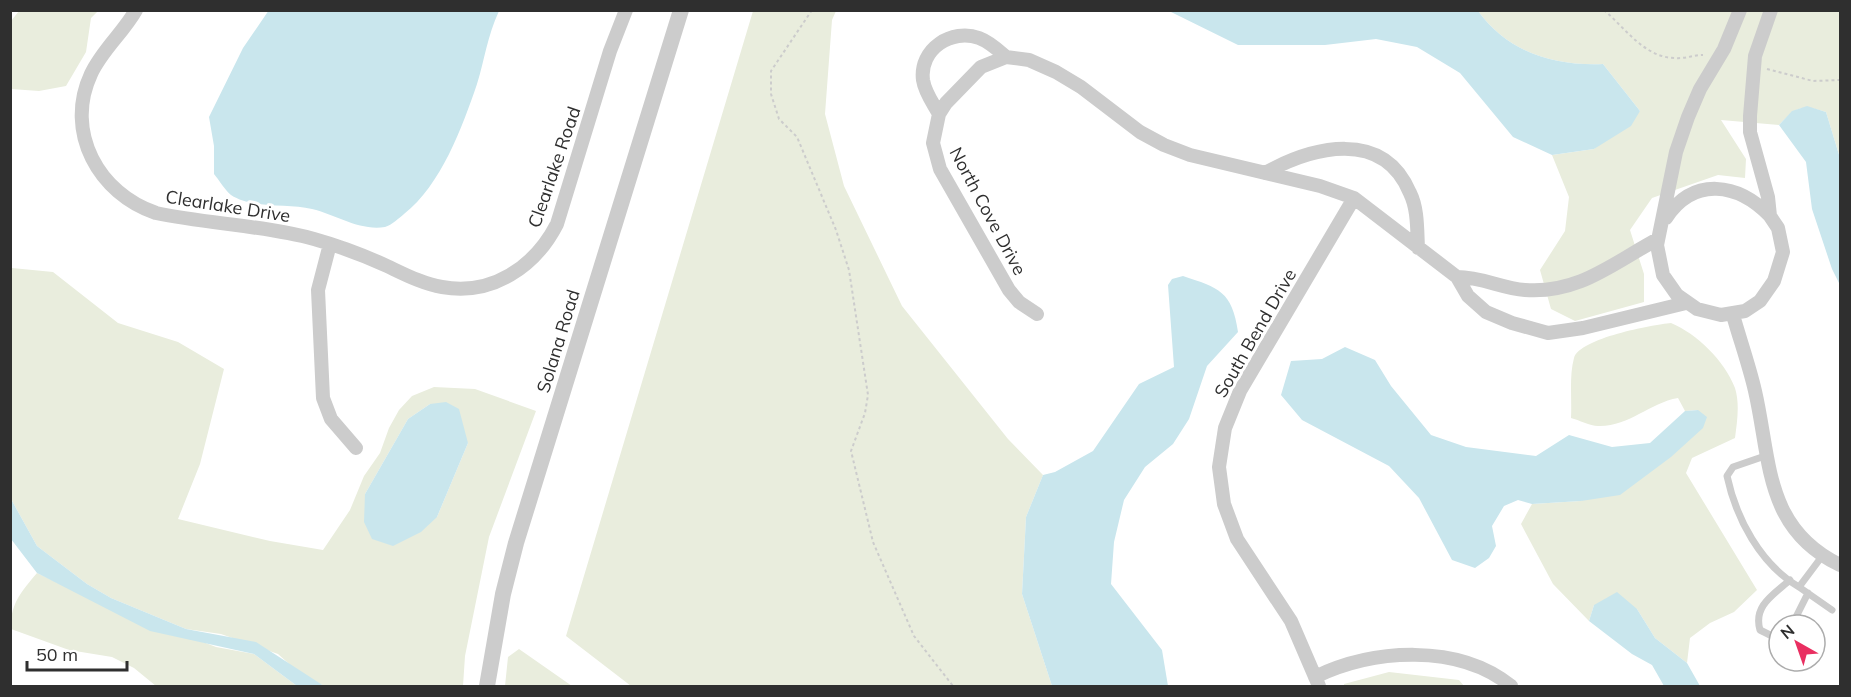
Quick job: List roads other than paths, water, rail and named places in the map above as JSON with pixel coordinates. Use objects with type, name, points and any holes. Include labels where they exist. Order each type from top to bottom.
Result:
[{"type":"street","name":"Clearlake Drive","points":[[136,10],[91,73],[82,104],[86,146],[95,166],[108,184],[125,199],[156,213],[286,233],[330,244]]},
{"type":"street","name":"Clearlake Road","points":[[330,244],[442,287],[485,286],[502,280],[529,262],[550,238],[557,224],[610,51],[626,10]]},
{"type":"street","name":"Solana Road","points":[[487,687],[501,604],[516,543],[681,10]]},
{"type":"street","points":[[1664,221],[1678,203],[1694,193],[1717,187],[1752,200],[1770,216],[1782,239],[1779,270],[1760,301],[1750,308],[1733,315],[1709,313],[1686,303],[1669,285],[1658,257],[1658,239],[1664,221],[1676,152],[1700,89],[1724,49],[1740,10]]},
{"type":"street","points":[[1770,216],[1768,197],[1750,132],[1750,116],[1755,56],[1771,10]]},
{"type":"street","points":[[1006,57],[991,44],[968,35],[945,40],[935,47],[923,68],[923,82],[939,114],[981,67],[1006,57],[1029,60],[1081,87],[1140,132],[1164,145],[1190,155],[1327,188],[1354,198],[1370,208],[1456,277],[1468,296],[1486,312],[1512,323],[1548,333],[1583,328],[1686,303]]},
{"type":"street","name":"North Cove Drive","points":[[939,114],[933,143],[940,169],[1009,290],[1019,302],[1037,314]]},
{"type":"street","points":[[1265,173],[1299,156],[1335,148],[1365,152],[1382,159],[1398,173],[1411,193],[1418,248]]},
{"type":"street","name":"South Bend Drive","points":[[1317,682],[1291,621],[1242,547],[1229,522],[1220,486],[1220,457],[1225,428],[1240,391],[1354,198]]},
{"type":"street","points":[[1456,277],[1478,278],[1524,290],[1550,290],[1600,275],[1658,239]]},
{"type":"street","points":[[330,244],[318,290],[323,398],[331,419],[356,448]]},
{"type":"street","points":[[1733,315],[1755,391],[1770,479],[1785,513],[1801,535],[1823,555],[1840,566]]},
{"type":"street","points":[[1317,682],[1356,661],[1415,655],[1434,657],[1478,668],[1511,687]]},
{"type":"lane","points":[[1765,456],[1733,467],[1727,476],[1731,496],[1743,525],[1765,556],[1790,580],[1832,610]]},
{"type":"lane","points":[[1800,587],[1823,555]]},
{"type":"lane","points":[[1767,634],[1760,630],[1756,618],[1762,605],[1790,580]]},
{"type":"lane","points":[[1798,613],[1808,593]]},
{"type":"water","points":[[269,10],[499,11],[471,101],[449,155],[429,188],[417,202],[390,225],[366,227],[312,209],[249,202],[231,195],[214,174],[214,146],[209,117],[243,48]]},
{"type":"water","points":[[1169,11],[1478,11],[1503,37],[1533,54],[1567,62],[1603,64],[1640,111],[1631,126],[1594,149],[1552,155],[1513,137],[1460,73],[1417,47],[1376,39],[1325,45],[1238,45]]},
{"type":"water","points":[[1807,106],[1826,112],[1840,158],[1840,285],[1832,269],[1812,209],[1806,162],[1779,125],[1792,111]]},
{"type":"water","points":[[1183,276],[1206,284],[1222,293],[1232,308],[1238,332],[1207,366],[1189,419],[1173,444],[1145,467],[1124,500],[1114,542],[1111,584],[1162,650],[1168,686],[1052,686],[1022,594],[1026,517],[1043,475],[1055,472],[1093,451],[1139,384],[1174,367],[1168,285],[1172,279]]},
{"type":"water","points":[[1345,347],[1375,360],[1391,386],[1431,435],[1466,447],[1536,456],[1569,435],[1612,447],[1650,443],[1685,411],[1698,410],[1707,417],[1703,428],[1671,457],[1620,495],[1581,501],[1532,504],[1518,500],[1504,506],[1492,526],[1496,546],[1489,558],[1475,568],[1452,560],[1419,498],[1389,466],[1302,420],[1281,395],[1291,361],[1322,359]]},
{"type":"water","points":[[446,402],[459,409],[468,443],[437,517],[421,532],[393,546],[372,539],[364,522],[365,494],[408,419],[430,404]]},
{"type":"water","points":[[11,499],[37,546],[87,584],[111,598],[186,629],[256,642],[324,686],[297,686],[254,654],[150,631],[37,573],[11,539]]},
{"type":"water","points":[[1617,592],[1637,609],[1655,638],[1687,663],[1700,686],[1664,686],[1652,665],[1632,654],[1589,621],[1594,605]]}]
